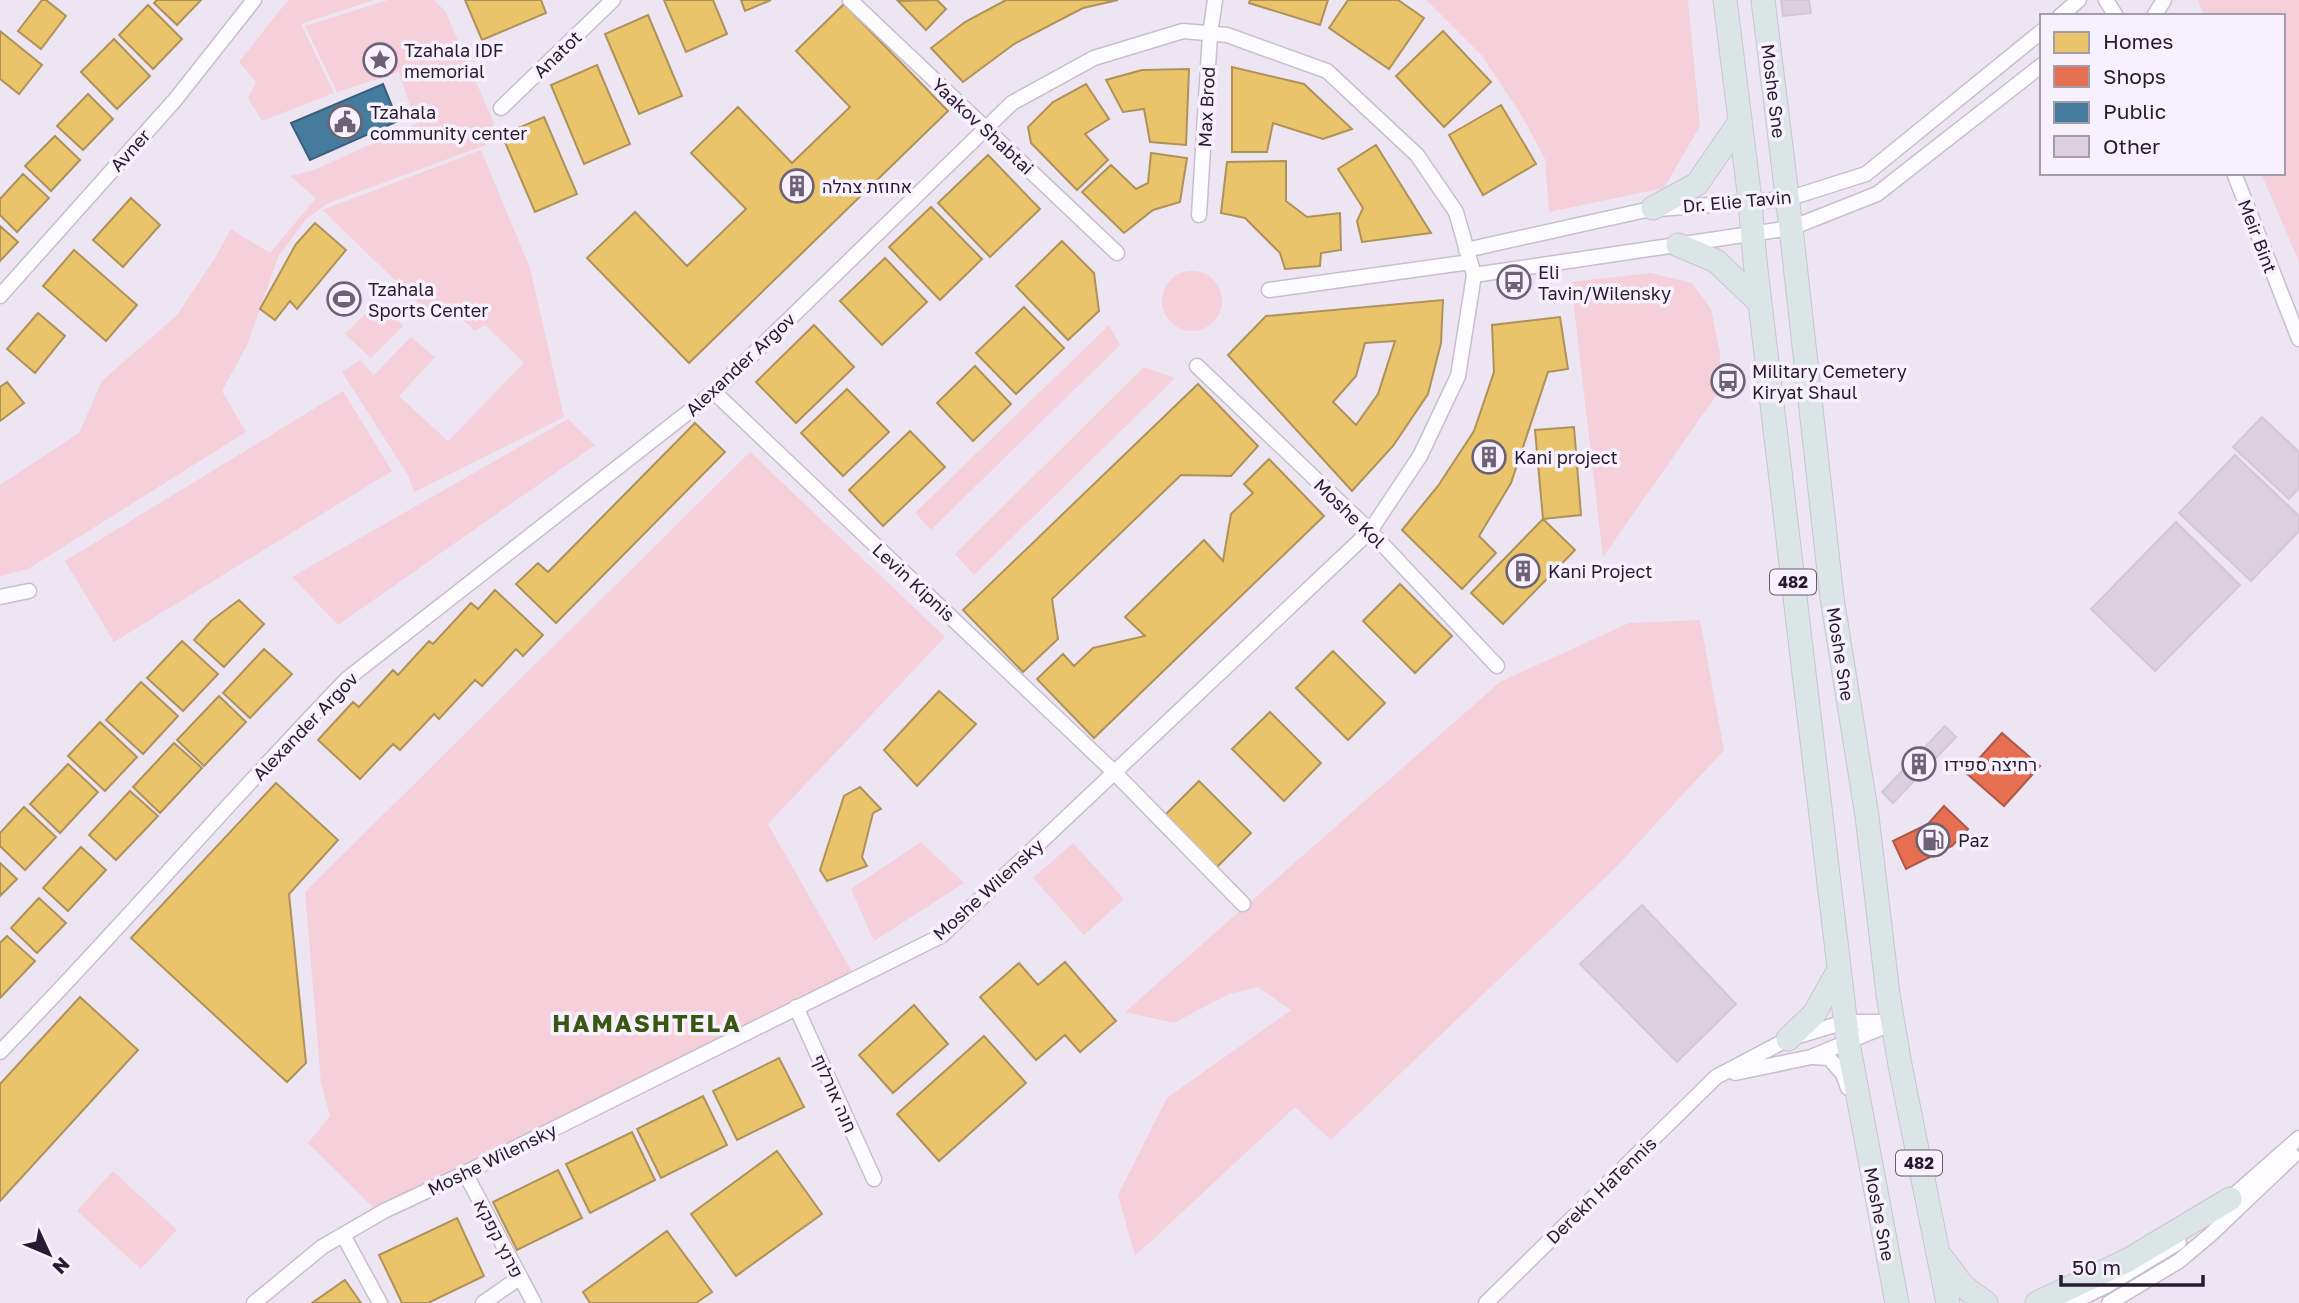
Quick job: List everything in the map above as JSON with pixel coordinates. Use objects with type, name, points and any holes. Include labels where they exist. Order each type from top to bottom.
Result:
[{"type":"main road","name":"Moshe Sne","points":[[1725,0],[1846,1032],[1897,1303]]},
{"type":"main road","name":"Moshe Sne","points":[[1763,0],[1832,598],[1867,816],[1883,959],[1900,1065],[1948,1303]]},
{"type":"main road","points":[[1653,208],[1697,184],[1739,123]]},
{"type":"main road","points":[[1678,245],[1716,261],[1760,303]]},
{"type":"main road","points":[[1788,1039],[1814,1014],[1839,970]]},
{"type":"main road","points":[[2037,1303],[2127,1260],[2230,1199]]},
{"type":"main road","points":[[1936,1251],[1963,1286],[1986,1303]]},
{"type":"street","name":"Avner","points":[[0,296],[175,100],[254,0]]},
{"type":"street","name":"Anatot","points":[[501,108],[613,0]]},
{"type":"street","name":"Yaakov Shabtai","points":[[850,0],[1117,253]]},
{"type":"street","name":"Max Brod","points":[[1199,215],[1210,34],[1215,0]]},
{"type":"street","points":[[2062,14],[2079,0]]},
{"type":"street","name":"Alexander Argov","points":[[0,1052],[79,971],[298,729],[347,679],[714,392],[1012,103],[1094,58],[1183,32],[1227,36],[1327,71],[1418,155],[1456,212],[1470,262]]},
{"type":"street","name":"Dr. Elie Tavin","points":[[1470,262],[1653,208],[1787,199],[1866,174],[2040,33]]},
{"type":"street","name":"Dr. Elie Tavin","points":[[1269,290],[1470,262],[1678,245],[1791,228],[1877,194],[2040,67]]},
{"type":"street","name":"Meir Bint","points":[[2235,175],[2299,339]]},
{"type":"street","name":"Moshe Wilensky","points":[[254,1303],[322,1247],[384,1211],[941,936],[1370,531],[1420,456],[1458,376],[1470,262]]},
{"type":"street","name":"Moshe Kol","points":[[1197,366],[1370,531],[1497,666]]},
{"type":"street","name":"Levin Kipnis","points":[[714,392],[1114,772],[1243,904]]},
{"type":"street","points":[[0,597],[29,591]]},
{"type":"street","name":"חנה אורלוף","points":[[796,1006],[874,1179]]},
{"type":"street","name":"Derekh HaTennis","points":[[1486,1303],[1716,1077],[1788,1039],[1846,1032],[1894,1022]]},
{"type":"street","name":"Derekh HaTennis","points":[[1716,1077],[1811,1056],[1846,1032],[1894,1022]]},
{"type":"street","points":[[1811,1056],[1829,1058],[1843,1074],[1870,1163]]},
{"type":"street","points":[[2071,1303],[2106,1286],[2176,1244],[2299,1138]]},
{"type":"street","points":[[2109,1303],[2179,1261],[2299,1150]]},
{"type":"street","name":"פרנץ קפקא","points":[[465,1173],[534,1303]]},
{"type":"street","points":[[343,1235],[380,1303]]},
{"type":"street","points":[[483,1303],[519,1278]]},
{"type":"shaded area","points":[[288,0],[374,0],[301,24],[334,93],[262,121],[248,98],[256,82],[239,62]]},
{"type":"shaded area","points":[[388,0],[434,0],[445,11],[494,123],[486,145],[328,203],[306,219],[278,257],[247,345],[222,391],[246,432],[28,569],[0,576],[0,485],[79,433],[102,381],[177,315],[231,229],[270,253],[316,198],[290,176],[314,170],[416,124],[399,72],[337,92],[305,26]]},
{"type":"shaded area","points":[[1426,0],[1688,0],[1700,126],[1664,188],[1549,212],[1545,159],[1522,116],[1482,56]]},
{"type":"shaded area","points":[[2198,0],[2299,0],[2299,262],[2262,175],[2285,175],[2285,14],[2203,14]]},
{"type":"shaded area","points":[[481,150],[530,268],[564,417],[414,492],[408,475],[342,372],[360,360],[374,375],[411,337],[435,357],[399,396],[448,441],[524,363],[485,325],[475,331],[444,302],[430,314],[322,210]]},
{"type":"shaded area","points":[[1192,271],[1213,280],[1222,301],[1213,322],[1192,331],[1171,322],[1162,301],[1171,280]]},
{"type":"shaded area","points":[[1651,273],[1692,283],[1711,309],[1720,353],[1720,390],[1603,557],[1571,282]]},
{"type":"shaded area","points":[[378,301],[403,326],[371,358],[345,334]]},
{"type":"shaded area","points":[[1109,325],[1120,345],[931,530],[915,513]]},
{"type":"shaded area","points":[[1144,367],[1175,378],[974,575],[955,554]]},
{"type":"shaded area","points":[[343,391],[392,471],[114,642],[65,561]]},
{"type":"shaded area","points":[[568,419],[595,445],[338,625],[292,577]]},
{"type":"shaded area","points":[[750,452],[945,637],[768,824],[855,977],[375,1209],[308,1143],[330,1116],[321,1083],[305,892]]},
{"type":"shaded area","points":[[1700,620],[1724,750],[1616,867],[1331,1140],[1295,1107],[1135,1256],[1118,1195],[1167,1098],[1291,1010],[1258,987],[1229,994],[1174,1023],[1125,1012],[1500,682],[1629,623]]},
{"type":"shaded area","points":[[921,842],[964,883],[874,941],[851,889]]},
{"type":"shaded area","points":[[1073,843],[1124,899],[1084,935],[1033,878]]},
{"type":"shaded area","points":[[113,1171],[177,1230],[141,1269],[77,1211]]},
{"type":"building: Homes","points":[[42,0],[46,0],[66,16],[41,49],[18,31]]},
{"type":"building: Homes","points":[[157,0],[201,0],[177,25],[154,3]]},
{"type":"building: Homes","points":[[465,0],[541,0],[546,13],[482,40]]},
{"type":"building: Homes","points":[[664,0],[713,0],[727,34],[686,52]]},
{"type":"building: Homes","points":[[741,0],[771,0],[745,11]]},
{"type":"building: Homes","points":[[937,0],[946,9],[926,30],[898,1]]},
{"type":"building: Homes","points":[[1006,0],[1118,0],[1083,8],[1014,44],[963,82],[931,48],[965,22]]},
{"type":"building: Homes","points":[[1250,0],[1328,0],[1320,25],[1249,3]]},
{"type":"building: Homes","points":[[1348,0],[1398,0],[1424,18],[1389,69],[1329,28]]},
{"type":"building: Homes","name":"אחוזת צהלה","points":[[844,4],[948,111],[689,363],[587,258],[635,212],[687,266],[746,209],[691,153],[738,107],[792,163],[850,107],[796,51]]},
{"type":"building: Homes","points":[[148,5],[182,39],[153,69],[119,35]]},
{"type":"building: Homes","points":[[648,15],[682,96],[639,114],[605,34]]},
{"type":"building: Homes","points":[[0,31],[42,65],[19,94],[0,79]]},
{"type":"building: Homes","points":[[1443,31],[1491,82],[1444,127],[1396,76]]},
{"type":"building: Homes","points":[[114,39],[150,76],[117,109],[81,72]]},
{"type":"building: Homes","points":[[597,65],[630,144],[584,164],[551,85]]},
{"type":"building: Homes","points":[[1232,67],[1304,84],[1352,129],[1323,139],[1273,123],[1267,152],[1232,152]]},
{"type":"building: Homes","points":[[1189,69],[1186,145],[1150,142],[1144,109],[1123,112],[1106,80],[1142,70]]},
{"type":"building: Homes","points":[[1086,84],[1109,119],[1085,134],[1108,160],[1077,190],[1031,143],[1028,127],[1053,102]]},
{"type":"building: Homes","points":[[88,94],[113,119],[83,150],[57,126]]},
{"type":"building: Homes","points":[[1501,105],[1536,164],[1483,195],[1449,135]]},
{"type":"building: Homes","points":[[544,117],[577,194],[535,212],[502,135]]},
{"type":"building: Homes","points":[[55,136],[80,160],[51,191],[25,166]]},
{"type":"building: Homes","points":[[1376,145],[1431,233],[1362,242],[1357,221],[1363,208],[1338,169]]},
{"type":"building: Homes","points":[[1151,153],[1187,158],[1180,202],[1153,210],[1124,233],[1082,192],[1111,165],[1136,189],[1148,183]]},
{"type":"building: Homes","points":[[988,155],[1040,209],[990,257],[938,203]]},
{"type":"building: Homes","points":[[1286,161],[1286,201],[1307,217],[1340,213],[1341,250],[1321,253],[1320,266],[1285,269],[1280,253],[1245,218],[1221,213],[1227,162]]},
{"type":"building: Homes","points":[[23,174],[49,198],[17,232],[0,215],[0,199]]},
{"type":"building: Homes","points":[[131,198],[160,225],[123,267],[93,240]]},
{"type":"building: Homes","points":[[931,207],[982,259],[940,300],[889,247]]},
{"type":"building: Homes","points":[[315,223],[346,250],[297,309],[290,301],[275,320],[260,309],[296,244]]},
{"type":"building: Homes","points":[[0,226],[18,242],[0,261]]},
{"type":"building: Homes","points":[[1062,241],[1094,273],[1099,311],[1068,340],[1016,286]]},
{"type":"building: Homes","points":[[74,250],[137,305],[106,341],[43,286]]},
{"type":"building: Homes","points":[[885,258],[927,302],[882,345],[840,301]]},
{"type":"building: Homes","points":[[1443,300],[1441,343],[1428,394],[1393,446],[1352,491],[1228,355],[1266,316]],"holes":[[[1395,341],[1378,394],[1356,425],[1333,402],[1356,376],[1365,343]]]},
{"type":"building: Homes","points":[[1024,307],[1064,348],[1016,394],[976,353]]},
{"type":"building: Homes","points":[[38,313],[65,336],[35,373],[7,349]]},
{"type":"building: Homes","name":"Kani project","points":[[1560,317],[1568,369],[1548,372],[1511,483],[1479,536],[1496,553],[1462,589],[1402,530],[1438,486],[1474,431],[1494,372],[1492,325]]},
{"type":"building: Homes","points":[[814,325],[854,367],[796,423],[756,382]]},
{"type":"building: Homes","points":[[975,366],[1011,404],[973,441],[937,403]]},
{"type":"building: Homes","points":[[7,382],[24,403],[0,421],[0,387]]},
{"type":"building: Homes","points":[[1198,384],[1258,446],[1231,476],[1181,475],[1052,599],[1058,639],[1023,672],[963,610]]},
{"type":"building: Homes","points":[[847,389],[889,432],[843,476],[801,433]]},
{"type":"building: Homes","points":[[695,423],[725,452],[556,623],[516,584],[538,563],[548,572]]},
{"type":"building: Homes","name":"Kani Project","points":[[1574,427],[1581,515],[1543,519],[1535,430]]},
{"type":"building: Homes","points":[[910,431],[945,467],[883,526],[849,490]]},
{"type":"building: Homes","points":[[1269,459],[1324,516],[1094,738],[1037,679],[1063,654],[1074,666],[1093,648],[1145,636],[1125,617],[1204,540],[1223,561],[1231,514],[1253,493],[1244,484]]},
{"type":"building: Homes","name":"Kani Project","points":[[1543,519],[1575,550],[1503,624],[1471,593]]},
{"type":"building: Homes","points":[[1400,584],[1452,636],[1415,673],[1363,621]]},
{"type":"building: Homes","points":[[495,590],[543,635],[523,656],[516,649],[482,686],[475,680],[439,719],[434,714],[400,750],[393,744],[360,779],[318,740],[353,702],[359,707],[393,670],[398,675],[429,641],[433,644],[471,603],[478,609]]},
{"type":"building: Homes","points":[[239,600],[264,624],[224,667],[194,640],[211,621]]},
{"type":"building: Homes","points":[[182,641],[218,674],[183,711],[147,678]]},
{"type":"building: Homes","points":[[264,649],[292,674],[250,718],[223,693]]},
{"type":"building: Homes","points":[[1333,651],[1385,703],[1348,740],[1296,688]]},
{"type":"building: Homes","points":[[141,682],[178,716],[143,754],[106,720]]},
{"type":"building: Homes","points":[[939,691],[976,724],[917,786],[884,750]]},
{"type":"building: Homes","points":[[219,696],[246,722],[204,766],[177,740]]},
{"type":"building: Homes","points":[[1270,712],[1321,763],[1284,801],[1232,749]]},
{"type":"building: Homes","points":[[100,722],[137,757],[105,791],[68,756]]},
{"type":"building: Homes","points":[[174,743],[202,768],[160,813],[133,787]]},
{"type":"building: Homes","points":[[68,764],[98,792],[60,833],[30,804]]},
{"type":"building: Homes","points":[[1199,781],[1251,833],[1214,870],[1162,818]]},
{"type":"building: Homes","points":[[276,783],[338,840],[289,894],[306,1063],[287,1082],[131,938]]},
{"type":"building: Homes","points":[[860,787],[881,809],[873,813],[862,857],[867,866],[827,881],[820,870],[844,796]]},
{"type":"building: Homes","points":[[130,791],[158,816],[116,860],[89,835]]},
{"type":"building: Homes","points":[[24,807],[56,837],[25,870],[0,846],[0,833]]},
{"type":"building: Homes","points":[[81,847],[106,870],[68,911],[43,888]]},
{"type":"building: Homes","points":[[0,863],[17,879],[0,896]]},
{"type":"building: Homes","points":[[39,898],[66,923],[37,953],[11,928]]},
{"type":"building: Homes","points":[[7,936],[35,961],[0,998],[0,943]]},
{"type":"building: Homes","points":[[1065,962],[1116,1021],[1080,1052],[1065,1035],[1036,1060],[980,997],[1019,963],[1038,985]]},
{"type":"building: Homes","points":[[80,997],[138,1050],[0,1201],[0,1084]]},
{"type":"building: Homes","points":[[914,1005],[948,1044],[893,1093],[859,1055]]},
{"type":"building: Homes","points":[[984,1036],[1026,1083],[939,1161],[897,1114]]},
{"type":"building: Homes","points":[[779,1058],[804,1107],[737,1140],[713,1091]]},
{"type":"building: Homes","points":[[703,1096],[727,1145],[661,1178],[637,1129]]},
{"type":"building: Homes","points":[[632,1132],[655,1180],[590,1213],[566,1164]]},
{"type":"building: Homes","points":[[777,1151],[822,1214],[736,1276],[691,1214]]},
{"type":"building: Homes","points":[[558,1170],[582,1218],[517,1250],[493,1202]]},
{"type":"building: Homes","points":[[457,1218],[484,1276],[428,1303],[402,1303],[379,1255]]},
{"type":"building: Homes","points":[[667,1231],[712,1292],[696,1303],[590,1303],[583,1292]]},
{"type":"building: Homes","points":[[345,1280],[361,1303],[312,1303]]},
{"type":"building: Shops","points":[[2002,733],[2040,766],[2004,806],[1966,773]]},
{"type":"building: Shops","points":[[1944,806],[1968,829],[1952,846],[1906,869],[1893,841],[1928,824]]},
{"type":"building: Public","name":"Tzahala community center","points":[[383,84],[398,121],[310,160],[291,123]]},
{"type":"building: Other","points":[[1781,0],[1809,0],[1811,13],[1783,16]]},
{"type":"building: Other","points":[[2262,417],[2299,452],[2299,488],[2289,499],[2233,447]]},
{"type":"building: Other","points":[[2235,455],[2299,516],[2299,531],[2251,581],[2179,513]]},
{"type":"building: Other","points":[[2176,522],[2240,585],[2155,671],[2091,609]]},
{"type":"building: Other","name":"רחיצה ספידו","points":[[1945,726],[1956,737],[1893,803],[1882,792]]},
{"type":"building: Other","points":[[1642,905],[1736,1004],[1677,1062],[1580,964]]},
{"type":"place","name":"Tzahala IDF memorial","points":[[380,60]]},
{"type":"place","name":"Tzahala community center","points":[[345,122]]},
{"type":"place","name":"אחוזת צהלה","points":[[797,186]]},
{"type":"place","name":"Eli Tavin/Wilensky","points":[[1514,282]]},
{"type":"place","name":"Tzahala Sports Center","points":[[344,299]]},
{"type":"place","name":"Military Cemetery Kiryat Shaul","points":[[1728,381]]},
{"type":"place","name":"Kani project","points":[[1489,457]]},
{"type":"place","name":"Kani Project","points":[[1523,571]]},
{"type":"place","name":"רחיצה ספידו","points":[[1919,764]]},
{"type":"place","name":"Paz","points":[[1933,840]]},
{"type":"district","name":"HAMASHTELA","points":[[647,1022]]}]
